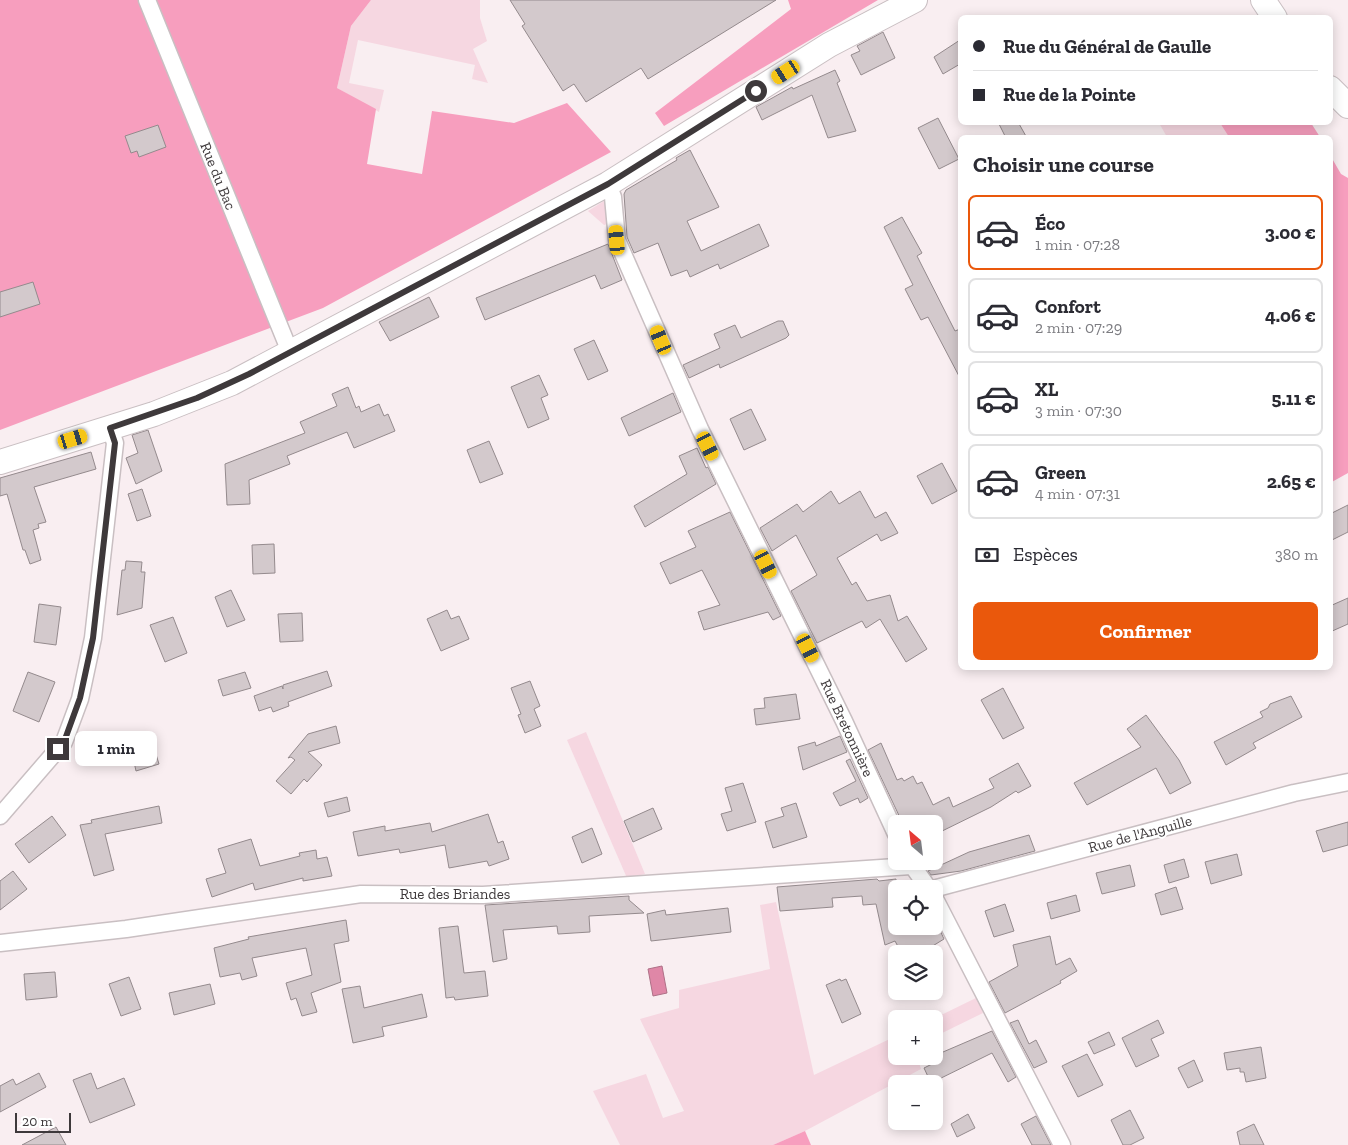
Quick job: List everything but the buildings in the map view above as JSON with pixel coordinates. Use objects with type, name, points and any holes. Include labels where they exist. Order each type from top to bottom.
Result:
[{"type":"main road","points":[[0,462],[110,428],[197,398],[290,352],[608,184],[829,45],[915,0]]},
{"type":"main road","points":[[1263,0],[1273,15]]},
{"type":"main road","points":[[1333,91],[1348,106]]},
{"type":"street","name":"Rue du Bac","points":[[147,0],[290,352]]},
{"type":"street","name":"Rue Bretonnière","points":[[608,184],[614,197],[617,240],[700,429],[840,713],[888,817]]},
{"type":"street","points":[[0,816],[64,742],[80,698],[93,638],[115,443],[110,428]]},
{"type":"street","name":"Rue de l'Anguille","points":[[943,886],[1294,794],[1348,782]]},
{"type":"street","name":"Rue des Briandes","points":[[0,943],[126,929],[361,894],[483,895],[888,866]]},
{"type":"street","points":[[915,870],[923,880]]},
{"type":"street","points":[[943,914],[1062,1145]]},
{"type":"shaded area","points":[[0,0],[371,0],[351,26],[337,88],[376,109],[367,164],[422,174],[432,111],[514,123],[567,103],[611,152],[323,308],[0,430]]},
{"type":"shaded area","points":[[371,0],[480,0],[480,18],[487,41],[473,49],[488,83],[472,79],[475,65],[358,40],[349,83],[384,90],[379,112],[337,88],[351,26]]},
{"type":"shaded area","points":[[788,0],[878,0],[664,126],[655,113],[791,9]]},
{"type":"shaded area","points":[[1160,125],[1221,125],[1228,135],[1166,135]]},
{"type":"shaded area","points":[[1221,125],[1312,125],[1319,135],[1228,135]]},
{"type":"shaded area","points":[[1333,160],[1341,174],[1348,178],[1348,473],[1333,481]]},
{"type":"shaded area","points":[[604,201],[607,204],[607,224],[604,225],[588,211]]},
{"type":"shaded area","points":[[586,732],[645,874],[627,878],[567,740]]},
{"type":"shaded area","points":[[776,902],[814,1075],[888,1040],[888,1065],[920,1065],[921,1069],[910,1075],[888,1075],[888,1087],[805,1131],[773,1145],[620,1145],[593,1091],[646,1074],[663,1118],[684,1111],[640,1019],[679,1008],[679,990],[770,969],[760,905]]},
{"type":"shaded area","points":[[662,966],[667,993],[653,996],[648,969]]},
{"type":"shaded area","points":[[978,997],[983,1013],[943,1033],[943,1014]]},
{"type":"shaded area","points":[[805,1131],[811,1145],[773,1145]]},
{"type":"route","points":[[58,749],[64,742],[80,698],[93,638],[115,443],[110,428],[154,414],[232,383],[608,184],[756,91]]}]
